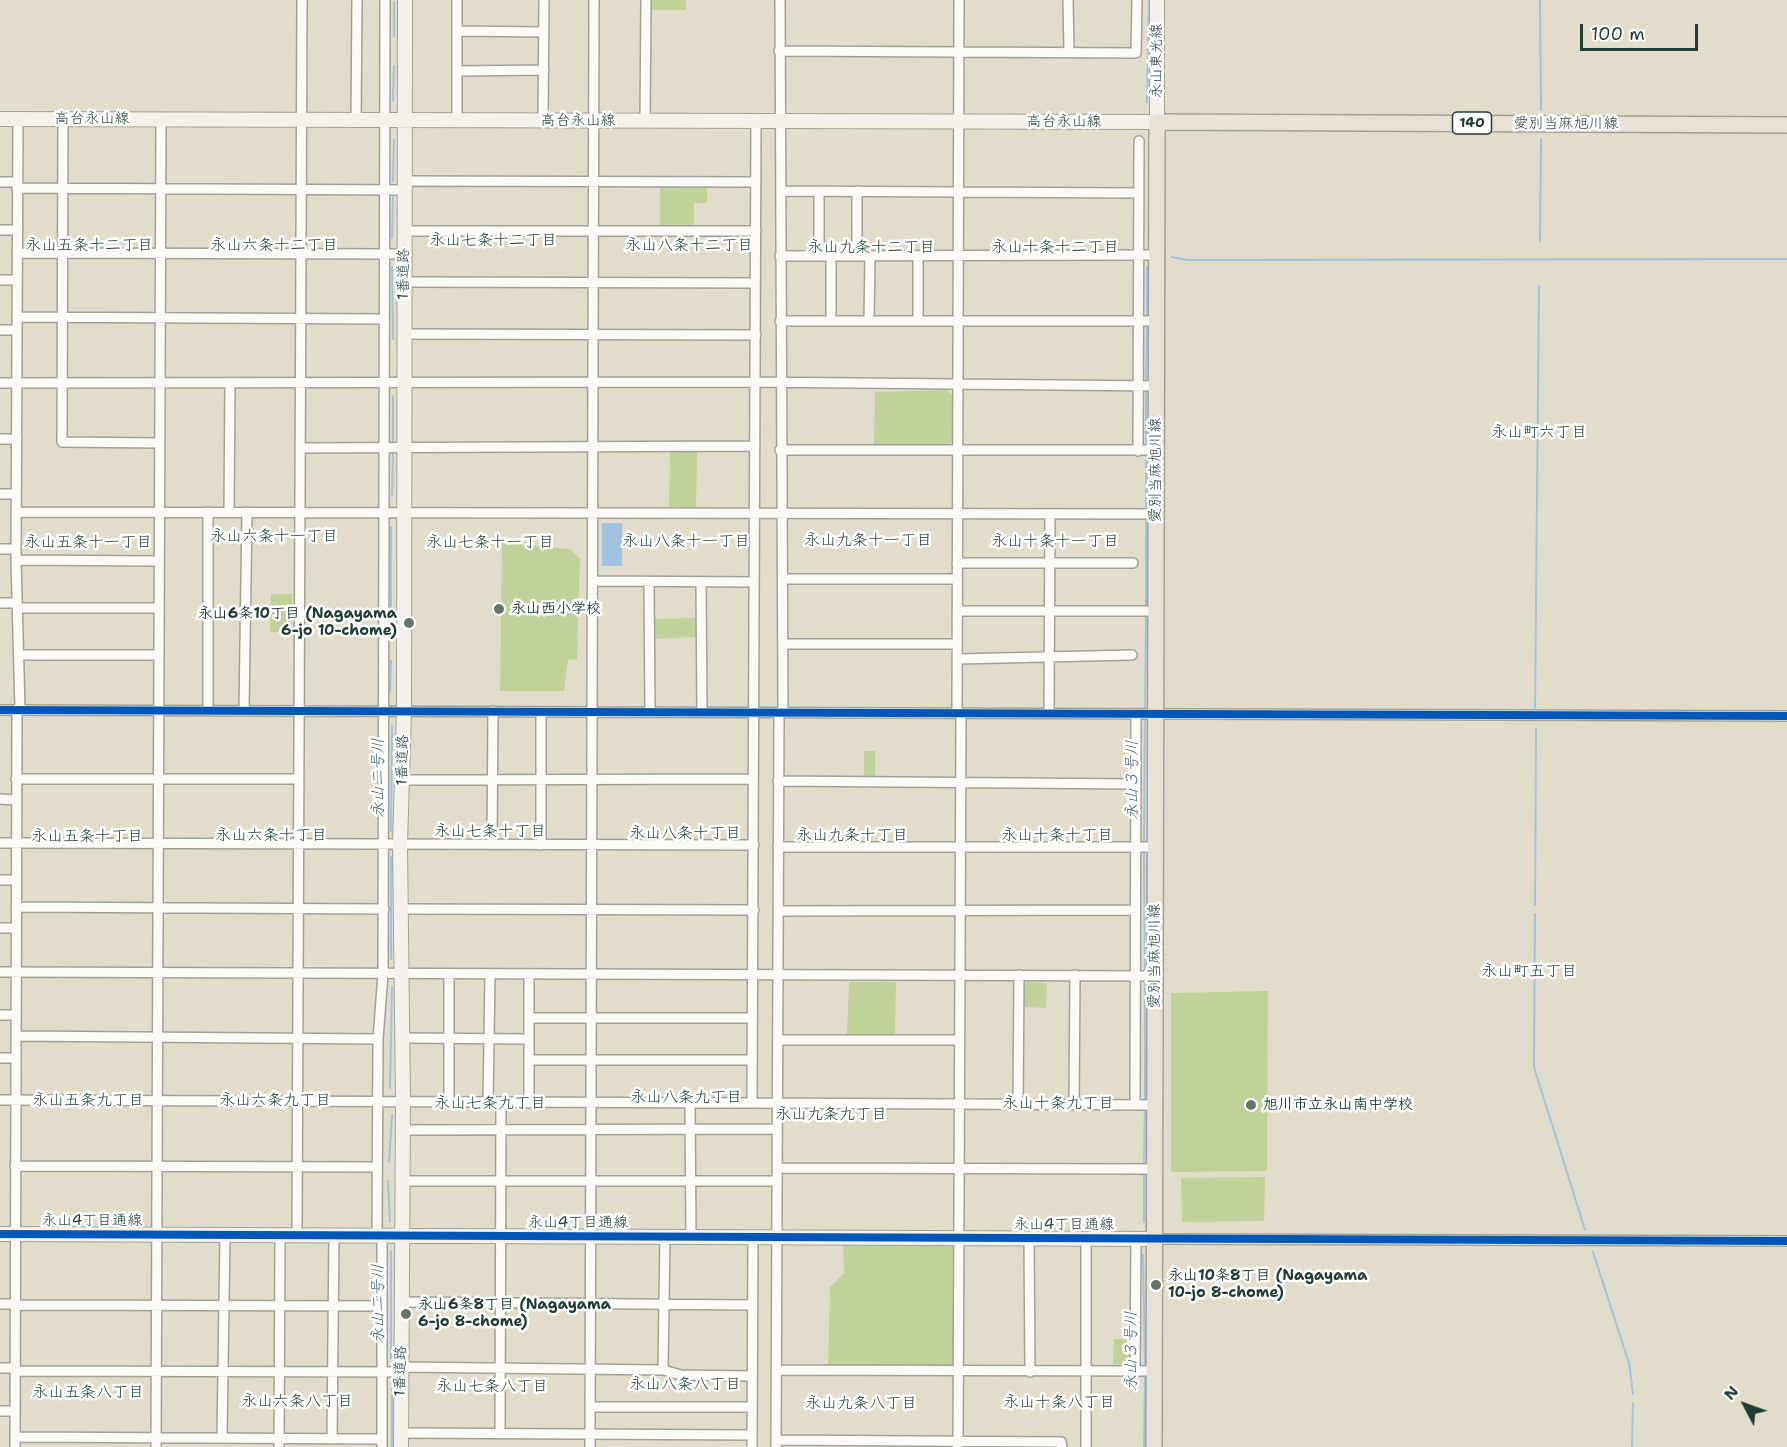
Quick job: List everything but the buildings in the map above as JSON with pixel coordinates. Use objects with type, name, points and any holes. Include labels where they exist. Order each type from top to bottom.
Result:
[{"type":"main road","name":"愛別当麻旭川線","points":[[1154,1447],[1144,1372],[1155,1239],[1145,1105],[1145,847],[1156,714],[1148,611],[1147,321],[1156,255],[1157,122],[1787,125]]},
{"type":"street","points":[[297,1235],[302,0]]},
{"type":"street","points":[[356,121],[357,0]]},
{"type":"street","points":[[18,119],[16,560],[20,656],[16,779],[15,1442],[156,1442],[222,1438],[279,1443],[332,1439],[382,1443],[378,1039],[384,974],[382,844],[384,513],[392,448],[384,384],[383,349],[385,0]]},
{"type":"street","name":"1番道路","points":[[401,1440],[400,1181],[403,1038],[400,844],[404,711],[403,513],[392,448],[404,382],[405,0]]},
{"type":"street","points":[[457,0],[457,121]]},
{"type":"street","points":[[543,121],[544,0]]},
{"type":"street","points":[[590,1447],[594,0]]},
{"type":"street","points":[[645,121],[646,0]]},
{"type":"street","points":[[780,0],[780,450],[784,579],[778,781],[776,1444],[1061,1442],[1062,1447]]},
{"type":"street","points":[[958,1444],[961,783],[956,644],[959,0]]},
{"type":"street","points":[[1068,0],[1069,52]]},
{"type":"street","points":[[779,51],[1136,53],[1137,0]]},
{"type":"street","name":"永山東光線","points":[[1157,0],[1157,122]]},
{"type":"street","points":[[458,31],[544,32]]},
{"type":"street","points":[[457,71],[544,70]]},
{"type":"street","name":"高台永山線","points":[[0,119],[1157,122]]},
{"type":"street","points":[[63,119],[62,442],[159,443]]},
{"type":"street","points":[[156,1442],[161,119]]},
{"type":"street","points":[[752,1103],[756,122]]},
{"type":"street","points":[[780,321],[1147,321],[1139,255],[1139,141]]},
{"type":"street","points":[[0,182],[62,189],[161,191],[384,191],[405,186],[594,181],[756,182]]},
{"type":"street","points":[[781,191],[1138,193]]},
{"type":"street","points":[[819,191],[819,256]]},
{"type":"street","points":[[857,191],[857,256]]},
{"type":"street","points":[[0,230],[18,230]]},
{"type":"street","points":[[404,231],[756,231]]},
{"type":"street","points":[[17,253],[404,254]]},
{"type":"street","points":[[780,256],[1156,255]]},
{"type":"street","points":[[831,256],[831,320]]},
{"type":"street","points":[[869,321],[870,256]]},
{"type":"street","points":[[918,256],[918,321]]},
{"type":"street","points":[[0,280],[17,280]]},
{"type":"street","points":[[404,282],[755,283]]},
{"type":"street","points":[[17,317],[383,319]]},
{"type":"street","points":[[0,330],[17,330]]},
{"type":"street","points":[[404,334],[756,335]]},
{"type":"street","points":[[383,349],[404,351]]},
{"type":"street","points":[[0,383],[755,382],[780,384],[1147,385]]},
{"type":"street","points":[[229,512],[230,383]]},
{"type":"street","points":[[0,439],[17,439]]},
{"type":"street","points":[[300,448],[755,446]]},
{"type":"street","points":[[780,450],[1147,450]]},
{"type":"street","points":[[0,494],[16,494]]},
{"type":"street","points":[[16,512],[1149,514]]},
{"type":"street","points":[[208,512],[208,710]]},
{"type":"street","points":[[244,710],[247,512]]},
{"type":"street","points":[[1049,713],[1050,515]]},
{"type":"street","points":[[0,549],[16,549]]},
{"type":"street","points":[[16,560],[158,561]]},
{"type":"street","points":[[957,563],[1133,563]]},
{"type":"street","points":[[784,579],[957,579]]},
{"type":"street","points":[[593,581],[754,582]]},
{"type":"street","points":[[649,582],[650,712]]},
{"type":"street","points":[[701,583],[702,712]]},
{"type":"street","points":[[0,603],[17,606],[158,608]]},
{"type":"street","points":[[957,611],[1148,611]]},
{"type":"street","points":[[783,644],[956,644]]},
{"type":"street","points":[[20,656],[158,655]]},
{"type":"street","points":[[957,659],[1049,659],[1132,655]]},
{"type":"street","points":[[0,710],[1787,716]]},
{"type":"street","points":[[492,844],[493,711]]},
{"type":"street","points":[[541,712],[541,844]]},
{"type":"street","points":[[0,972],[1146,976],[1135,910],[1145,847],[1136,784],[1136,714]]},
{"type":"street","points":[[16,779],[299,779]]},
{"type":"street","points":[[402,780],[753,779]]},
{"type":"street","points":[[778,781],[1136,784]]},
{"type":"street","points":[[0,799],[16,800]]},
{"type":"street","points":[[0,843],[754,845]]},
{"type":"street","points":[[778,847],[1145,847]]},
{"type":"street","points":[[0,880],[16,880]]},
{"type":"street","points":[[16,907],[384,909]]},
{"type":"street","points":[[400,909],[754,910]]},
{"type":"street","points":[[778,911],[1135,910]]},
{"type":"street","points":[[0,928],[16,928]]},
{"type":"street","points":[[449,974],[449,1102]]},
{"type":"street","points":[[488,1103],[490,974]]},
{"type":"street","points":[[529,974],[529,1103]]},
{"type":"street","points":[[1018,975],[1018,1105]]},
{"type":"street","points":[[1074,1104],[1075,975]]},
{"type":"street","points":[[0,1015],[16,1015]]},
{"type":"street","points":[[529,1018],[752,1018]]},
{"type":"street","points":[[16,1036],[378,1039]]},
{"type":"street","points":[[403,1038],[529,1039]]},
{"type":"street","points":[[778,1040],[959,1040]]},
{"type":"street","points":[[0,1058],[16,1058]]},
{"type":"street","points":[[529,1060],[752,1060]]},
{"type":"street","points":[[0,1100],[1145,1105]]},
{"type":"street","points":[[500,1434],[501,1103]]},
{"type":"street","points":[[690,1103],[691,1237]]},
{"type":"street","points":[[401,1130],[777,1129]]},
{"type":"street","points":[[15,1166],[378,1167]]},
{"type":"street","points":[[777,1168],[1148,1169]]},
{"type":"street","points":[[400,1181],[777,1180]]},
{"type":"street","name":"永山4丁目通線","points":[[0,1234],[1155,1239]]},
{"type":"street","points":[[222,1438],[225,1234]]},
{"type":"street","points":[[279,1443],[280,1234]]},
{"type":"street","points":[[332,1439],[334,1235]]},
{"type":"street","points":[[663,1370],[665,1236]]},
{"type":"street","points":[[752,1447],[753,1237]]},
{"type":"street","points":[[1029,1238],[1030,1372]]},
{"type":"street","points":[[1086,1238],[1086,1447]]},
{"type":"street","points":[[776,1370],[1144,1372],[1136,1239]]},
{"type":"street","points":[[1155,1239],[1787,1241]]},
{"type":"street","points":[[402,1302],[752,1305]]},
{"type":"street","points":[[0,1304],[382,1306]]},
{"type":"street","points":[[0,1368],[332,1373],[382,1373],[401,1370],[663,1370],[681,1375],[752,1376]]},
{"type":"street","points":[[591,1407],[752,1407]]},
{"type":"street","points":[[0,1412],[15,1412]]},
{"type":"street","points":[[401,1440],[500,1434],[752,1435]]},
{"type":"green space","points":[[651,0],[686,0],[686,10],[651,10]]},
{"type":"green space","points":[[660,186],[707,186],[707,203],[694,203],[694,225],[660,226]]},
{"type":"green space","points":[[947,390],[953,396],[953,441],[947,445],[874,445],[875,392]]},
{"type":"green space","points":[[670,451],[697,452],[696,508],[669,507]]},
{"type":"green space","points":[[502,543],[570,549],[580,559],[577,659],[568,660],[564,691],[500,691]]},
{"type":"green space","points":[[271,594],[292,594],[292,632],[270,632]]},
{"type":"green space","points":[[697,618],[697,637],[654,639],[654,619]]},
{"type":"green space","points":[[864,751],[875,751],[875,778],[864,778]]},
{"type":"green space","points":[[849,982],[896,982],[895,1036],[847,1035]]},
{"type":"green space","points":[[1027,982],[1047,983],[1046,1008],[1024,1007],[1024,987]]},
{"type":"green space","points":[[1268,991],[1267,1171],[1171,1172],[1171,993]]},
{"type":"green space","points":[[1265,1177],[1264,1221],[1182,1222],[1181,1178]]},
{"type":"green space","points":[[959,1237],[959,1372],[828,1370],[830,1287],[844,1273],[843,1238]]},
{"type":"green space","points":[[1114,1339],[1132,1340],[1131,1364],[1113,1364]]},
{"type":"water","points":[[602,523],[622,523],[622,566],[602,566]]},
{"type":"waterway","name":"永山３号川","points":[[1147,102],[1149,0]]},
{"type":"waterway","points":[[1540,0],[1541,110]]},
{"type":"waterway","name":"永山二号川","points":[[394,2],[394,36]]},
{"type":"waterway","name":"永山二号川","points":[[393,101],[394,66]]},
{"type":"waterway","name":"永山二号川","points":[[393,181],[394,139]]},
{"type":"waterway","points":[[1540,241],[1541,139]]},
{"type":"waterway","name":"永山二号川","points":[[392,238],[393,195]]},
{"type":"waterway","name":"永山３号川","points":[[1143,210],[1143,232]]},
{"type":"waterway","points":[[1172,257],[1187,260],[1787,259]]},
{"type":"waterway","name":"永山二号川","points":[[392,267],[393,339]]},
{"type":"waterway","name":"永山３号川","points":[[1147,267],[1147,319]]},
{"type":"waterway","points":[[1535,708],[1539,286]]},
{"type":"waterway","name":"永山３号川","points":[[1146,382],[1147,325]]},
{"type":"waterway","name":"永山３号川","points":[[1146,388],[1146,448]]},
{"type":"waterway","name":"永山二号川","points":[[393,396],[393,444]]},
{"type":"waterway","name":"永山二号川","points":[[392,496],[393,450]]},
{"type":"waterway","name":"永山３号川","points":[[1146,454],[1146,511]]},
{"type":"waterway","name":"永山３号川","points":[[1146,517],[1146,607]]},
{"type":"waterway","name":"永山二号川","points":[[391,527],[391,614]]},
{"type":"waterway","name":"永山３号川","points":[[1145,712],[1146,613]]},
{"type":"waterway","name":"永山二号川","points":[[390,692],[391,661]]},
{"type":"waterway","name":"永山３号川","points":[[1144,844],[1145,718]]},
{"type":"waterway","name":"永山二号川","points":[[391,831],[392,726]]},
{"type":"waterway","points":[[1535,905],[1536,729]]},
{"type":"waterway","name":"永山３号川","points":[[1144,850],[1145,973]]},
{"type":"waterway","name":"永山二号川","points":[[391,857],[391,959]]},
{"type":"waterway","points":[[1535,914],[1534,1067],[1585,1230]]},
{"type":"waterway","name":"永山３号川","points":[[1145,979],[1145,1102]]},
{"type":"waterway","name":"永山二号川","points":[[390,1088],[392,987]]},
{"type":"waterway","name":"永山３号川","points":[[1144,1165],[1145,1108]]},
{"type":"waterway","name":"永山二号川","points":[[389,1162],[392,1115]]},
{"type":"waterway","name":"永山３号川","points":[[1144,1171],[1144,1222]]},
{"type":"waterway","name":"永山二号川","points":[[388,1181],[390,1222]]},
{"type":"waterway","name":"永山二号川","points":[[391,1251],[391,1358]]},
{"type":"waterway","points":[[1593,1252],[1629,1363],[1633,1394]]},
{"type":"waterway","name":"永山３号川","points":[[1143,1255],[1145,1369]]},
{"type":"waterway","name":"永山３号川","points":[[1144,1447],[1145,1375]]},
{"type":"waterway","name":"永山二号川","points":[[392,1389],[392,1447]]},
{"type":"waterway","points":[[1632,1447],[1633,1403]]},
{"type":"cycle path","points":[[0,710],[1787,716]]},
{"type":"cycle path","points":[[0,1234],[1787,1241]]},
{"type":"place","name":"永山西小学校","points":[[499,609]]},
{"type":"place","name":"永山6条10丁目 (Nagayama 6-jo 10-chome)","points":[[409,623]]},
{"type":"place","name":"旭川市立永山南中学校","points":[[1251,1105]]},
{"type":"place","name":"永山10条8丁目 (Nagayama 10-jo 8-chome)","points":[[1156,1285]]},
{"type":"place","name":"永山6条8丁目 (Nagayama 6-jo 8-chome)","points":[[406,1314]]},
{"type":"district","name":"永山七条十二丁目","points":[[493,241]]},
{"type":"district","name":"永山五条十二丁目","points":[[89,246]]},
{"type":"district","name":"永山六条十二丁目","points":[[274,246]]},
{"type":"district","name":"永山八条十二丁目","points":[[689,246]]},
{"type":"district","name":"永山九条十二丁目","points":[[871,248]]},
{"type":"district","name":"永山十条十二丁目","points":[[1055,248]]},
{"type":"district","name":"永山町六丁目","points":[[1539,433]]},
{"type":"district","name":"永山六条十一丁目","points":[[274,537]]},
{"type":"district","name":"永山九条十一丁目","points":[[868,541]]},
{"type":"district","name":"永山八条十一丁目","points":[[686,542]]},
{"type":"district","name":"永山十条十一丁目","points":[[1055,542]]},
{"type":"district","name":"永山五条十一丁目","points":[[88,543]]},
{"type":"district","name":"永山七条十一丁目","points":[[490,543]]},
{"type":"district","name":"永山七条十丁目","points":[[490,832]]},
{"type":"district","name":"永山八条十丁目","points":[[685,834]]},
{"type":"district","name":"永山六条十丁目","points":[[271,836]]},
{"type":"district","name":"永山九条十丁目","points":[[852,836]]},
{"type":"district","name":"永山十条十丁目","points":[[1057,836]]},
{"type":"district","name":"永山五条十丁目","points":[[87,837]]},
{"type":"district","name":"永山町五丁目","points":[[1529,972]]},
{"type":"district","name":"永山八条九丁目","points":[[686,1098]]},
{"type":"district","name":"永山五条九丁目","points":[[88,1101]]},
{"type":"district","name":"永山六条九丁目","points":[[275,1101]]},
{"type":"district","name":"永山七条九丁目","points":[[490,1104]]},
{"type":"district","name":"永山十条九丁目","points":[[1058,1104]]},
{"type":"district","name":"永山九条九丁目","points":[[831,1115]]},
{"type":"district","name":"永山八条八丁目","points":[[685,1385]]},
{"type":"district","name":"永山七条八丁目","points":[[492,1387]]},
{"type":"district","name":"永山五条八丁目","points":[[88,1393]]},
{"type":"district","name":"永山六条八丁目","points":[[297,1402]]},
{"type":"district","name":"永山十条八丁目","points":[[1059,1403]]},
{"type":"district","name":"永山九条八丁目","points":[[861,1404]]}]
